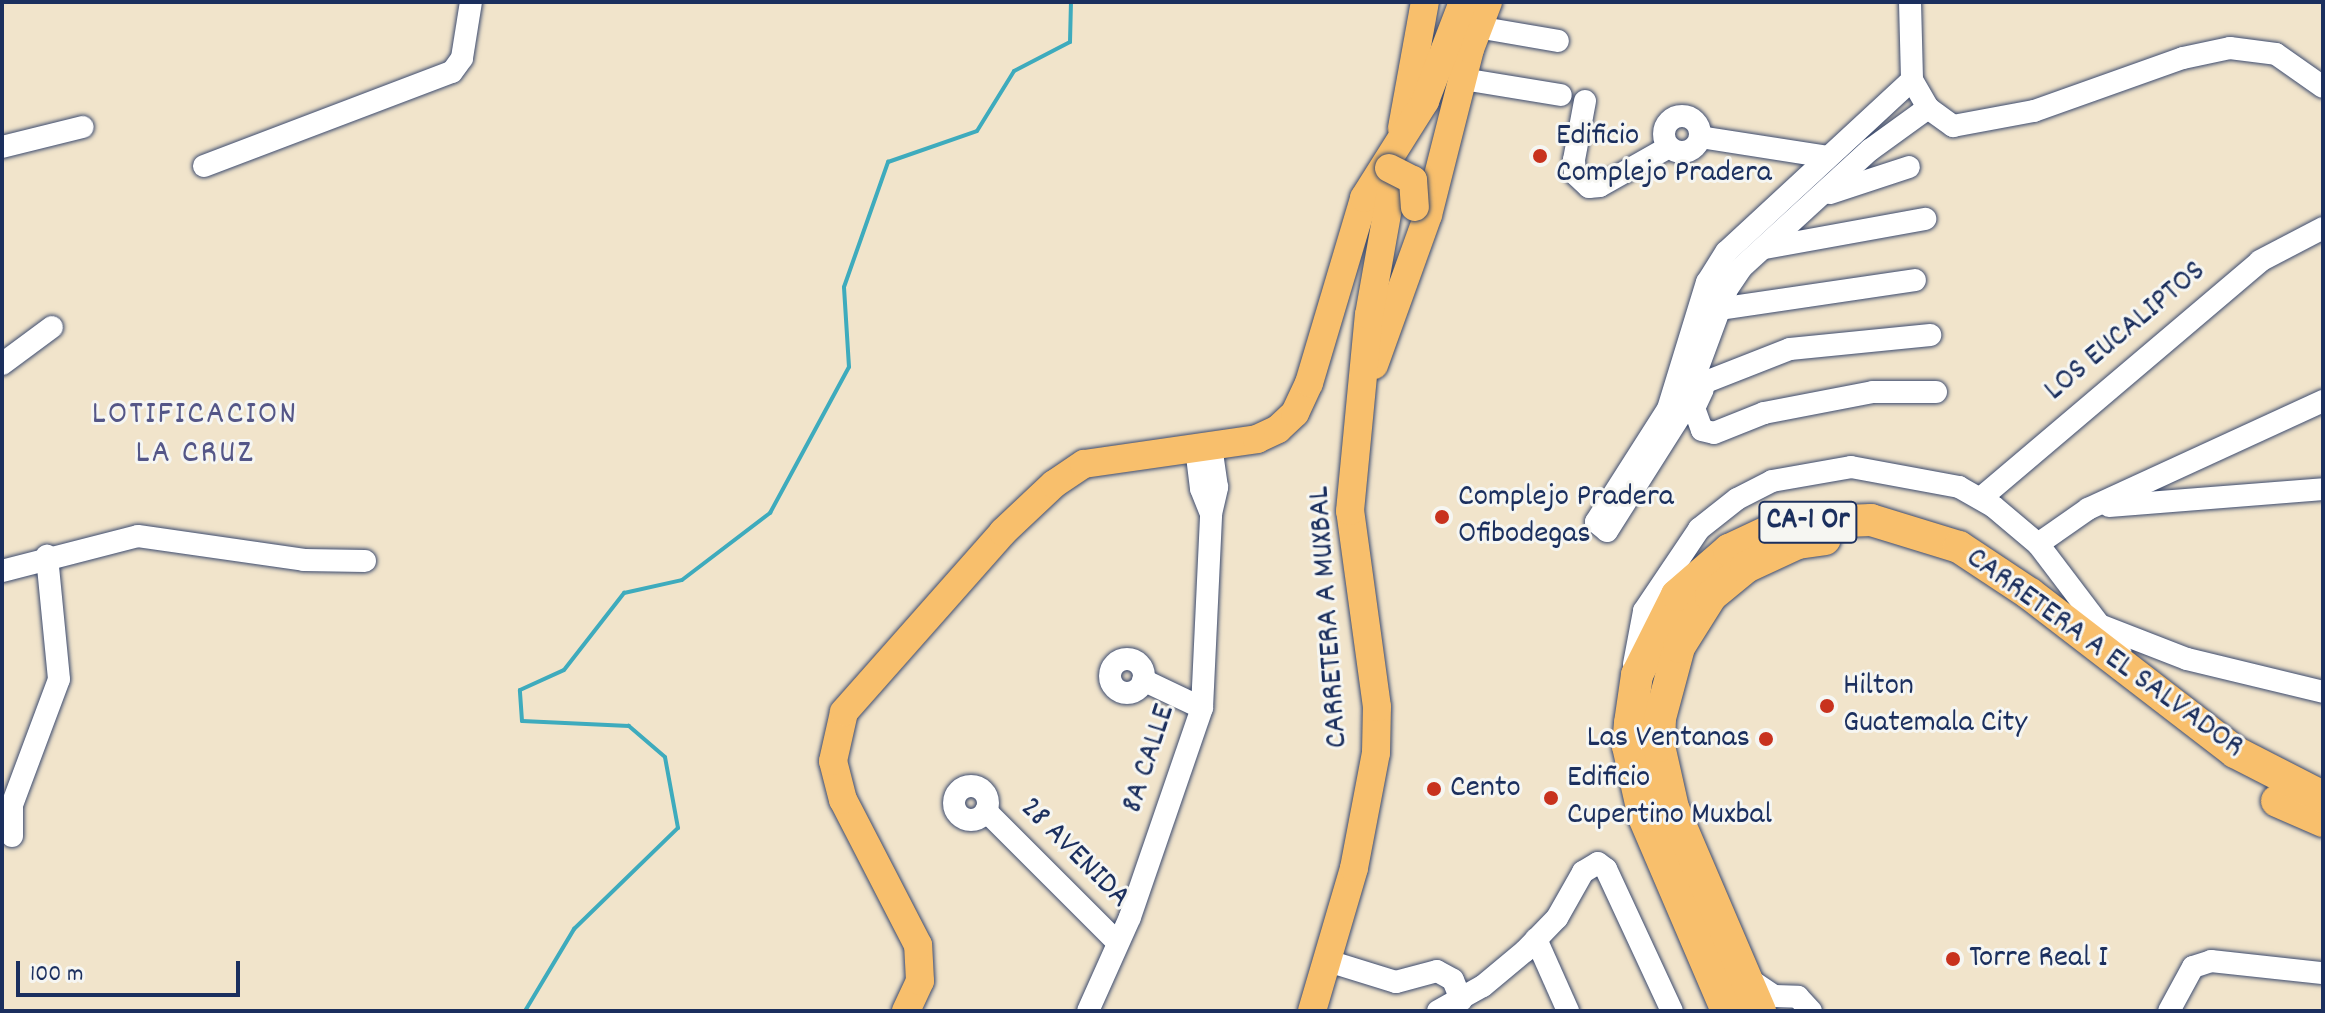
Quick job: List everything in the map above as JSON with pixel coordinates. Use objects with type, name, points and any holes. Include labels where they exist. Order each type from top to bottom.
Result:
[{"type":"highway","name":"CARRETERA A EL SALVADOR","points":[[1727,1011],[1644,817],[1628,746],[1630,723],[1637,675],[1651,641],[1677,595],[1700,571],[1729,550],[1774,529],[1836,519],[1901,526],[1959,547],[2030,594],[2157,696],[2235,752],[2323,797]]},
{"type":"highway","name":"CARRETERA A EL SALVADOR","points":[[1760,1011],[1673,808],[1661,758],[1660,718],[1679,647],[1711,596],[1746,567],[1798,543],[1873,537],[1935,555],[1990,588],[2230,774],[2323,821]]},
{"type":"main road","points":[[1433,51],[1448,2]]},
{"type":"main road","points":[[1401,133],[1425,101],[1479,10]]},
{"type":"main road","name":"CARRETERA A MUXBAL","points":[[1360,403],[1428,215],[1479,10]]},
{"type":"main road","points":[[906,1011],[920,981],[918,945],[843,800],[833,761],[844,712],[1003,532],[1054,484],[1084,464],[1257,439],[1295,413],[1309,383],[1364,198],[1393,188],[1421,15]]},
{"type":"main road","name":"CARRETERA A MUXBAL","points":[[1312,1011],[1354,868],[1376,753],[1377,707],[1350,511],[1372,297],[1393,188]]},
{"type":"street","points":[[204,166],[452,72],[462,58],[471,2]]},
{"type":"street","points":[[1910,2],[1912,80],[1928,108],[1953,126],[1994,122],[2183,58],[2230,48],[2276,54],[2323,87]]},
{"type":"street","points":[[1479,10],[1558,41]]},
{"type":"street","points":[[1463,79],[1561,95]]},
{"type":"street","points":[[1912,80],[1726,252],[1707,282],[1701,331],[1700,383],[1694,408],[1702,430],[1714,433],[1764,413],[1857,395],[1936,392]]},
{"type":"street","points":[[1585,101],[1574,160],[1575,174],[1589,187],[1600,186],[1669,147],[1687,152],[1700,137]]},
{"type":"street","points":[[1928,108],[1870,150],[1741,268],[1719,309],[1701,331],[1668,409],[1596,522],[1607,531],[1700,383],[1790,349],[1930,335]]},
{"type":"street","points":[[1669,147],[1664,129],[1677,117],[1693,120],[1700,137]]},
{"type":"street","points":[[2,147],[83,127]]},
{"type":"street","points":[[1700,137],[1827,157]]},
{"type":"street","points":[[1822,195],[1909,167]]},
{"type":"street","points":[[1763,248],[1925,219]]},
{"type":"street","name":"LOS EUCALIPTOS","points":[[1981,498],[2260,261],[2323,228]]},
{"type":"street","points":[[1719,309],[1915,280]]},
{"type":"street","points":[[2,364],[52,327]]},
{"type":"street","points":[[2038,544],[2088,509],[2323,401]]},
{"type":"street","name":"8A CALLE","points":[[1088,1011],[1117,942],[1202,708],[1211,514],[1217,487],[1204,447]]},
{"type":"street","points":[[1630,723],[1644,611],[1699,529],[1737,499],[1772,481],[1851,467],[1922,478],[1981,498],[2038,544],[2097,624],[2157,696]]},
{"type":"street","points":[[2088,509],[2323,489]]},
{"type":"street","points":[[2,571],[47,556],[138,536],[304,560],[365,561]]},
{"type":"street","points":[[12,836],[12,805],[59,679],[47,556]]},
{"type":"street","points":[[2097,624],[2187,659],[2323,692]]},
{"type":"street","points":[[1143,680],[1202,708]]},
{"type":"street","name":"28 AVENIDA","points":[[986,811],[1117,942]]},
{"type":"street","points":[[1438,1011],[1461,1000],[1496,976],[1557,918],[1583,872],[1601,863],[1672,1011]]},
{"type":"street","points":[[1536,939],[1568,1011]]},
{"type":"street","points":[[1328,961],[1396,982],[1437,971],[1453,980],[1461,1000]]},
{"type":"street","points":[[2169,1011],[2193,967],[2211,961],[2322,973]]},
{"type":"street","points":[[1745,977],[1774,996],[1798,997],[1811,1011]]},
{"type":"waterway","points":[[525,1011],[574,929],[678,828],[665,757],[629,726],[522,721],[520,690],[564,670],[624,593],[682,580],[770,513],[849,367],[844,287],[888,162],[977,131],[1014,71],[1070,42],[1071,2]]},
{"type":"place","name":"Edificio Complejo Pradera","points":[[1540,156]]},
{"type":"place","name":"Complejo Pradera Ofibodegas","points":[[1442,517]]},
{"type":"place","name":"Hilton Guatemala City","points":[[1827,706]]},
{"type":"place","name":"Las Ventanas","points":[[1766,739]]},
{"type":"place","name":"Cento","points":[[1434,789]]},
{"type":"place","name":"Edificio Cupertino Muxbal","points":[[1551,798]]},
{"type":"place","name":"Torre Real I","points":[[1953,959]]},
{"type":"district","name":"LOTIFICACION LA CRUZ","points":[[195,434]]}]
